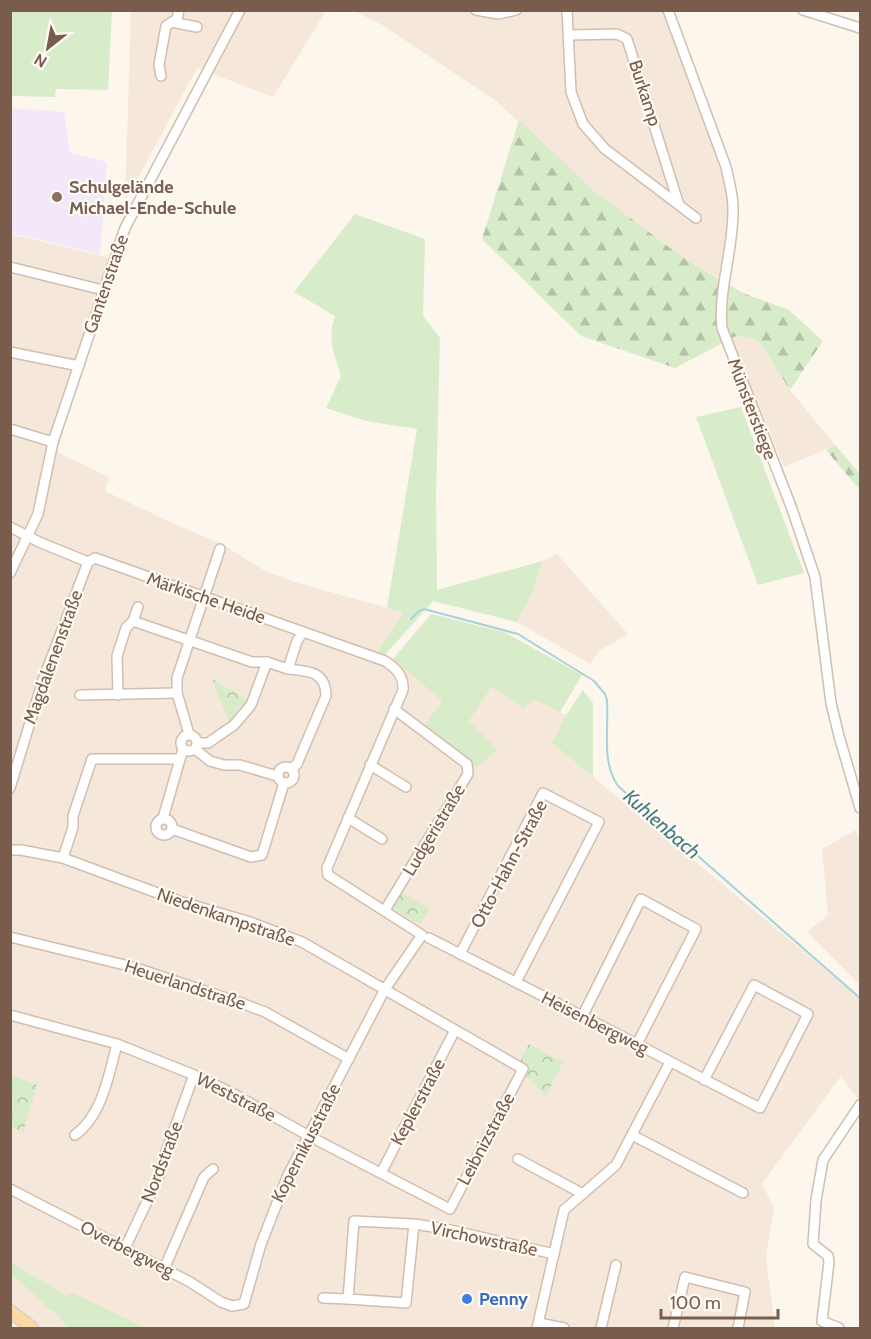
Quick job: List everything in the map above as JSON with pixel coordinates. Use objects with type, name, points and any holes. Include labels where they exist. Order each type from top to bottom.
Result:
[{"type":"main road","points":[[10,1311],[32,1329]]},
{"type":"street","points":[[161,76],[159,64],[166,26],[177,19],[179,10]]},
{"type":"street","name":"Gantenstraße","points":[[10,573],[38,514],[53,442],[131,212],[240,10]]},
{"type":"street","points":[[476,10],[498,14],[516,10]]},
{"type":"street","points":[[567,10],[571,92],[583,124],[591,136],[605,149],[696,218]]},
{"type":"street","name":"Münsterstiege","points":[[668,10],[726,167],[732,192],[732,226],[721,305],[722,328],[792,509],[815,577],[831,703],[841,746],[861,808]]},
{"type":"street","points":[[803,10],[861,28]]},
{"type":"street","points":[[172,22],[197,27]]},
{"type":"street","name":"Burkamp","points":[[569,35],[617,34],[627,39],[679,205]]},
{"type":"street","points":[[10,267],[103,290]]},
{"type":"street","points":[[10,352],[78,366]]},
{"type":"street","points":[[10,429],[53,442]]},
{"type":"street","name":"Märkische Heide","points":[[10,527],[39,542],[88,562],[95,558],[385,661],[394,667],[403,683],[403,690],[394,709]]},
{"type":"street","points":[[220,549],[177,678],[177,693],[189,734],[195,737],[196,746],[210,761],[224,765],[240,765],[280,780]]},
{"type":"street","name":"Magdalenenstraße","points":[[10,788],[43,680],[88,562]]},
{"type":"street","points":[[118,695],[117,656],[126,628],[134,621],[138,607]]},
{"type":"street","points":[[134,621],[252,662],[267,662],[288,669],[304,670],[319,676],[326,684],[326,696],[297,764],[291,769],[285,767],[279,770],[280,780],[262,855],[251,857],[172,829]]},
{"type":"street","points":[[288,669],[297,641],[303,632]]},
{"type":"street","points":[[189,734],[183,737],[180,743],[183,749],[189,751],[196,746],[208,743],[234,725],[251,705],[267,662]]},
{"type":"street","points":[[80,695],[177,693]]},
{"type":"street","points":[[385,989],[422,935],[328,875],[327,868],[394,709]]},
{"type":"street","name":"Ludgeristraße","points":[[385,910],[468,774],[466,764],[394,709]]},
{"type":"street","points":[[163,819],[178,759],[183,749]]},
{"type":"street","points":[[63,858],[73,827],[73,816],[92,759],[178,759]]},
{"type":"street","points":[[370,765],[406,787]]},
{"type":"street","name":"Otto-Hahn-Straße","points":[[460,954],[543,793],[599,822],[516,982]]},
{"type":"street","points":[[348,818],[382,838]]},
{"type":"street","points":[[163,819],[169,820],[172,829],[164,836],[155,828],[157,822],[163,819]]},
{"type":"street","name":"Niedenkampstraße","points":[[10,850],[63,858],[179,901],[268,928],[302,942],[523,1069]]},
{"type":"street","points":[[582,1017],[640,899],[696,929],[638,1044]]},
{"type":"street","name":"Heuerlandstraße","points":[[10,936],[133,968],[227,998],[265,1012],[349,1059]]},
{"type":"street","name":"Heisenbergweg","points":[[429,938],[638,1044],[704,1080],[760,1108],[808,1014],[754,986],[704,1080]]},
{"type":"street","name":"Kopernikusstraße","points":[[244,1304],[261,1244],[288,1175],[385,989]]},
{"type":"street","name":"Weststraße","points":[[10,1015],[117,1044],[194,1075],[450,1209]]},
{"type":"street","name":"Keplerstraße","points":[[381,1173],[455,1030]]},
{"type":"street","points":[[75,1135],[86,1127],[97,1108],[117,1044]]},
{"type":"street","points":[[564,1329],[538,1326],[564,1210],[616,1166],[670,1062]]},
{"type":"street","name":"Leibnizstraße","points":[[450,1209],[523,1069]]},
{"type":"street","name":"Nordstraße","points":[[126,1248],[160,1174],[194,1075]]},
{"type":"street","points":[[839,1329],[819,1325],[829,1262],[828,1256],[813,1244],[816,1200],[823,1160],[861,1105]]},
{"type":"street","points":[[632,1135],[743,1193]]},
{"type":"street","points":[[518,1160],[583,1194]]},
{"type":"street","points":[[164,1269],[204,1177],[213,1169]]},
{"type":"street","name":"Overbergweg","points":[[10,1189],[126,1248],[210,1293],[221,1302],[232,1306],[244,1304]]},
{"type":"street","name":"Virchowstraße","points":[[348,1299],[354,1221],[446,1228],[554,1254]]},
{"type":"street","name":"Virchowstraße","points":[[323,1298],[406,1303],[414,1224]]},
{"type":"street","points":[[602,1329],[616,1265]]},
{"type":"street","points":[[673,1329],[685,1277],[745,1292],[738,1329]]},
{"type":"shaded area","points":[[128,11],[326,11],[273,97],[197,68],[125,202],[131,12]]},
{"type":"shaded area","points":[[354,11],[671,11],[731,169],[738,206],[728,283],[685,259],[593,190],[496,101],[382,25]]},
{"type":"shaded area","name":"Schulgelände Michael-Ende-Schule","points":[[11,108],[64,112],[70,153],[107,162],[100,254],[11,233]]},
{"type":"shaded area","points":[[10,234],[111,258],[57,452],[109,477],[105,491],[220,543],[267,572],[298,583],[403,612],[378,652],[393,659],[469,721],[492,685],[523,709],[534,698],[566,715],[552,743],[860,998],[860,1102],[841,1076],[762,1184],[774,1207],[766,1258],[775,1328],[21,1328],[11,1320]]},
{"type":"shaded area","points":[[736,336],[758,340],[790,390],[835,445],[784,467],[730,339]]},
{"type":"shaded area","points":[[557,554],[628,634],[599,651],[590,664],[517,622],[532,593],[542,561]]},
{"type":"shaded area","points":[[856,830],[860,839],[860,974],[858,983],[807,932],[828,915],[822,849]]},
{"type":"green space","points":[[11,10],[112,11],[108,90],[56,89],[55,97],[11,96]]},
{"type":"green space","points":[[519,120],[593,190],[685,259],[743,293],[789,310],[823,341],[790,390],[758,340],[736,336],[675,368],[581,336],[482,239]]},
{"type":"green space","points":[[355,214],[425,239],[423,316],[440,338],[436,494],[437,590],[542,561],[532,593],[517,622],[433,601],[385,655],[378,652],[403,612],[387,608],[417,429],[366,421],[326,408],[341,376],[332,340],[335,316],[294,292]]},
{"type":"green space","points":[[741,407],[804,573],[758,585],[696,417]]},
{"type":"green space","points":[[835,445],[860,474],[860,490],[826,450]]},
{"type":"green space","points":[[431,614],[504,632],[582,675],[560,712],[534,699],[523,709],[492,686],[469,721],[498,750],[476,767],[424,727],[442,701],[393,659]]},
{"type":"green space","points":[[213,679],[250,702],[238,708],[232,722],[215,689]]},
{"type":"green space","points":[[583,690],[593,703],[593,777],[552,743],[566,715]]},
{"type":"green space","points":[[401,892],[430,909],[420,925],[394,909],[393,905]]},
{"type":"green space","points":[[529,1044],[563,1062],[546,1096],[525,1076],[529,1066],[520,1061]]},
{"type":"green space","points":[[10,1075],[37,1085],[23,1132],[11,1127]]},
{"type":"green space","points":[[11,1262],[66,1296],[73,1293],[146,1328],[69,1328],[56,1313],[11,1276]]},
{"type":"waterway","name":"Kuhlenbach","points":[[411,619],[424,609],[518,634],[594,681],[607,700],[609,766],[618,786],[860,998]]},
{"type":"place","name":"Schulgelände Michael-Ende-Schule","points":[[57,197]]},
{"type":"place","name":"Penny","points":[[467,1299]]}]
